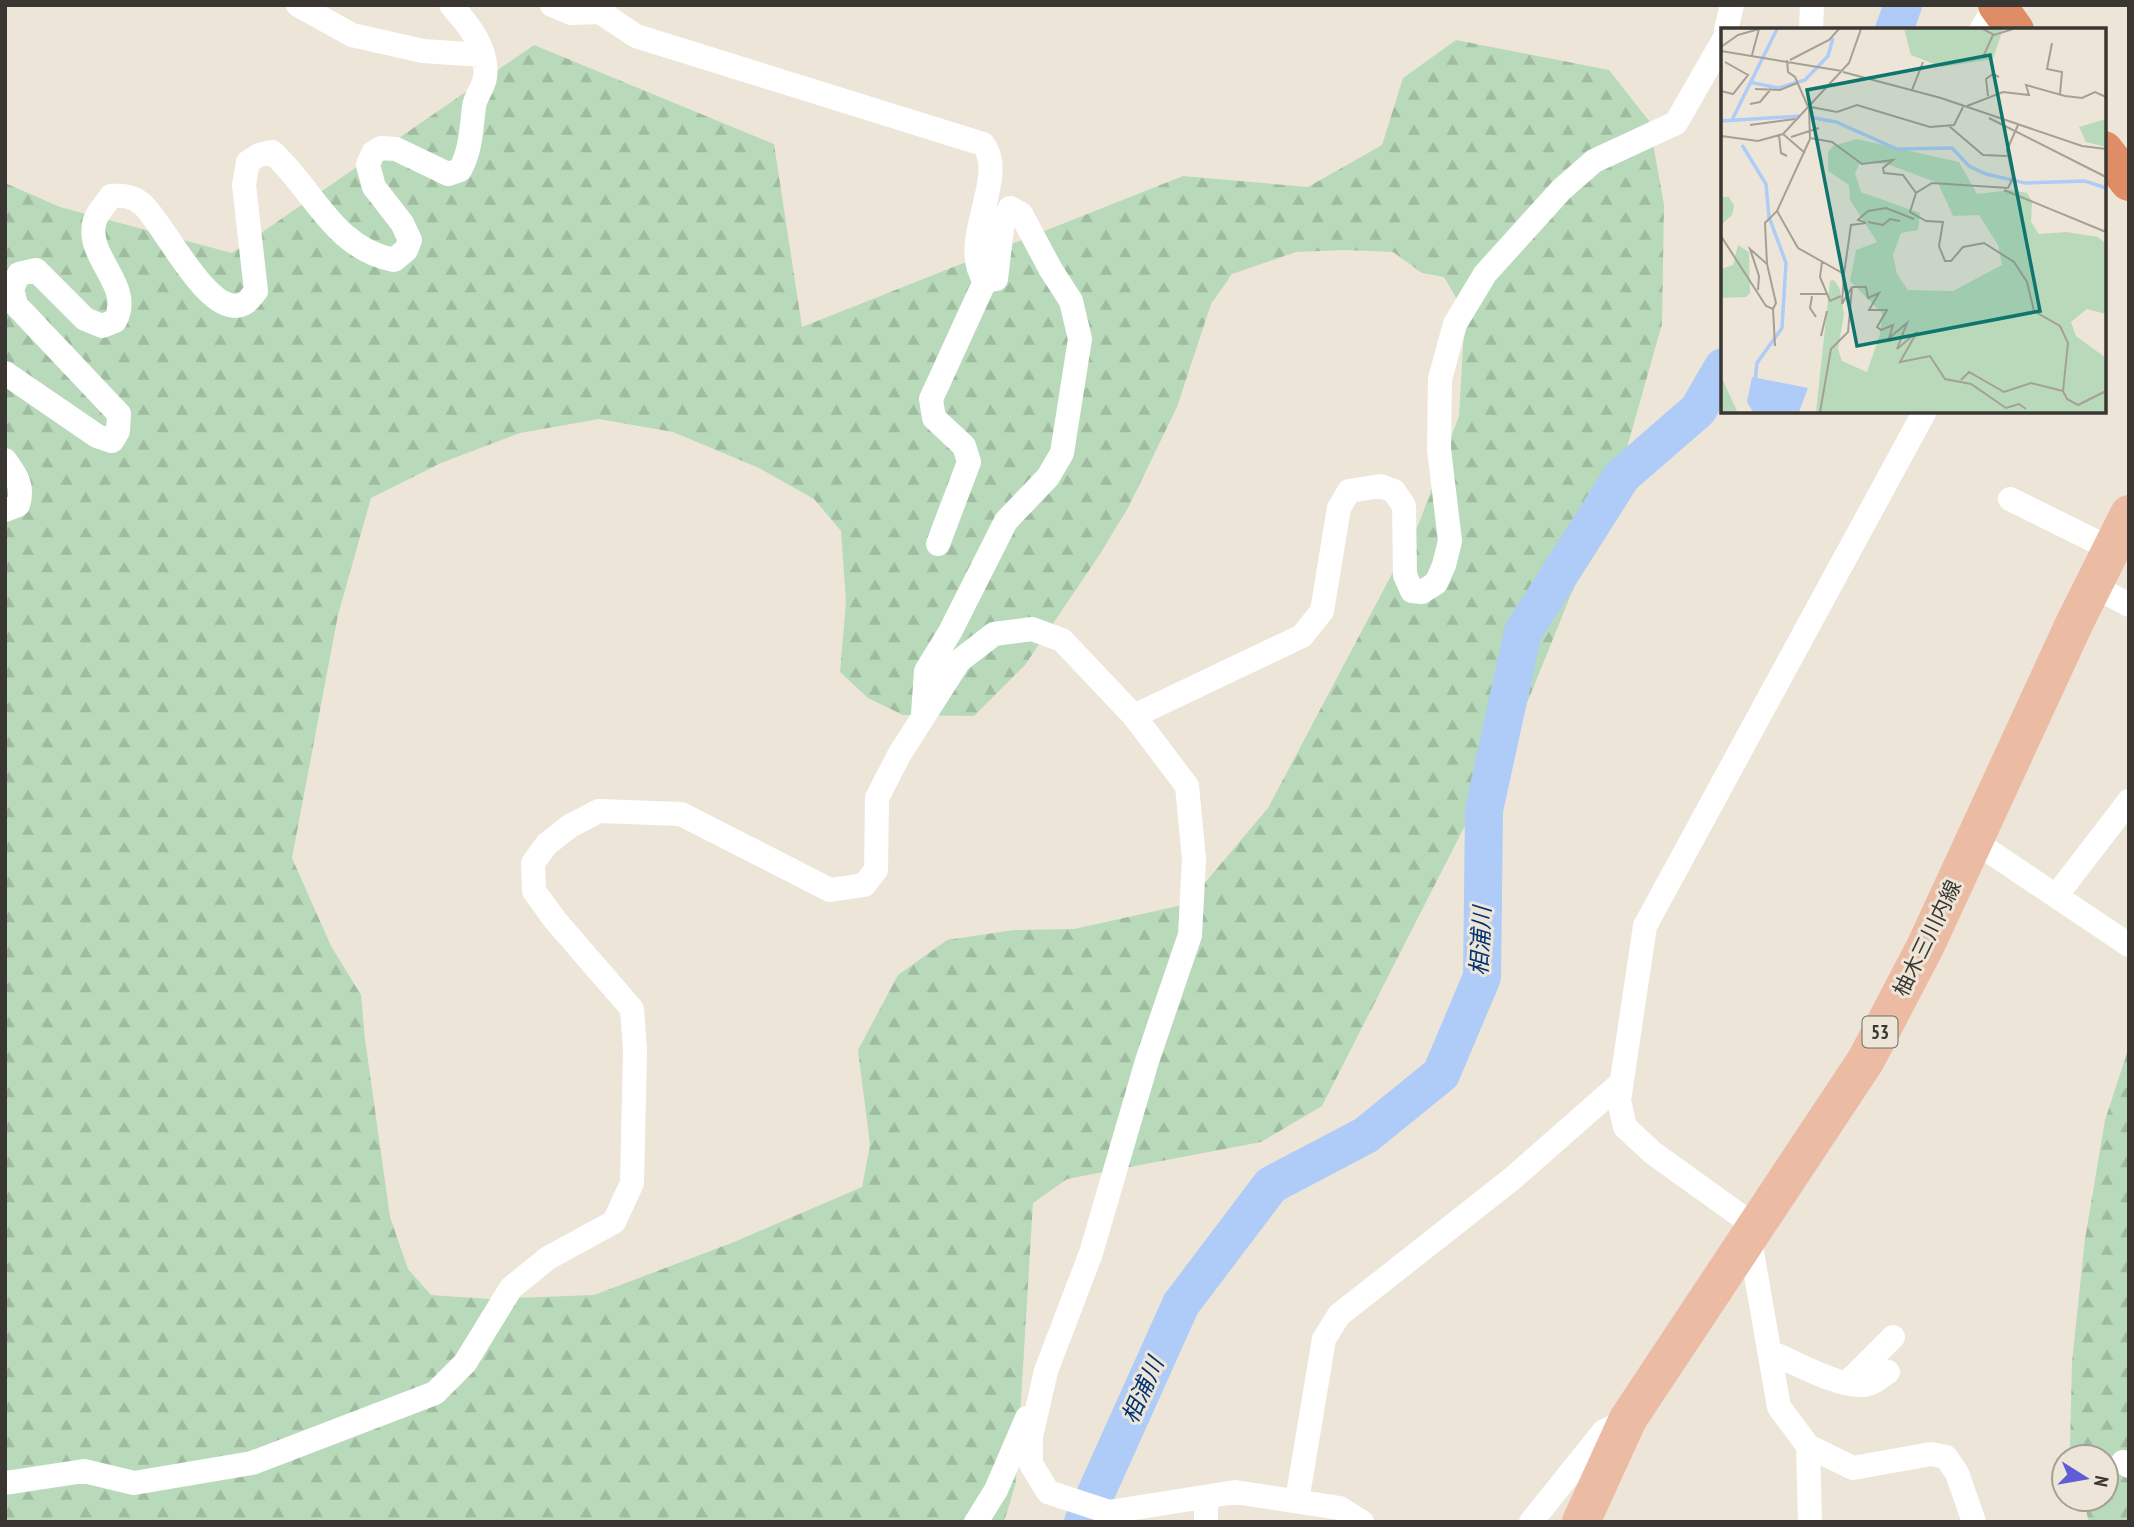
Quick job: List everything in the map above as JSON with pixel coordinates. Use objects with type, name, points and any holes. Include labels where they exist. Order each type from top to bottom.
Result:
[{"type":"highway","points":[[1996,5],[2013,28]]},
{"type":"highway","points":[[2106,152],[2129,183]]},
{"type":"main road","name":"柚木三川内線","points":[[1581,1522],[1628,1419],[1866,1060],[1926,945],[2129,514]]},
{"type":"street","points":[[298,5],[352,35],[423,51],[482,55]]},
{"type":"street","points":[[5,373],[97,436],[112,441],[118,430],[119,414],[16,305],[12,289],[19,274],[36,270],[85,319],[102,326],[115,321],[121,310],[119,293],[96,244],[94,222],[111,196],[126,195],[143,205],[181,260],[219,302],[232,307],[246,303],[256,291],[244,185],[248,162],[259,155],[272,152],[289,168],[331,224],[374,256],[394,260],[406,250],[410,240],[402,223],[374,187],[368,164],[373,153],[381,148],[397,149],[448,174],[460,170],[468,154],[475,100],[486,75],[472,29],[451,5]]},
{"type":"street","points":[[552,5],[571,13],[603,9],[636,36],[983,144],[989,152],[990,174],[976,250],[977,270],[985,281]]},
{"type":"street","points":[[1727,28],[1732,5]]},
{"type":"street","points":[[1811,28],[1812,5]]},
{"type":"street","points":[[1982,28],[1996,5]]},
{"type":"street","points":[[1134,716],[1302,636],[1322,611],[1339,508],[1349,491],[1380,486],[1394,491],[1404,506],[1405,575],[1412,591],[1422,592],[1436,583],[1450,541],[1439,449],[1440,379],[1455,324],[1485,274],[1561,190],[1594,161],[1676,123],[1721,44]]},
{"type":"street","points":[[923,716],[926,671],[950,632],[1006,521],[1048,477],[1062,453],[1080,339],[1071,300],[1051,270],[1021,214],[1010,208],[1003,220],[996,279],[985,281]]},
{"type":"street","points":[[938,544],[969,462],[964,446],[934,418],[931,399],[985,281]]},
{"type":"street","points":[[1924,413],[1645,926],[1619,1100],[1625,1127],[1653,1153],[1752,1231],[1779,1407],[1808,1446],[1853,1468],[1931,1454],[1946,1457],[1957,1473],[1974,1522]]},
{"type":"street","points":[[5,460],[15,473],[22,493],[18,505],[5,510]]},
{"type":"street","points":[[2010,499],[2111,549]]},
{"type":"street","points":[[2093,586],[2129,605]]},
{"type":"street","points":[[5,1483],[84,1471],[134,1483],[252,1463],[435,1394],[465,1363],[511,1288],[548,1258],[614,1222],[632,1183],[635,1050],[632,1009],[555,920],[534,891],[533,863],[547,844],[570,826],[599,811],[681,814],[830,890],[864,885],[876,870],[877,798],[899,755],[959,661],[995,634],[1032,629],[1062,640],[1134,716],[1188,786],[1194,859],[1190,935],[1147,1061],[1091,1253],[1046,1371],[1031,1436],[1031,1464],[1048,1492],[1109,1513],[1235,1492],[1340,1508],[1362,1522]]},
{"type":"street","points":[[2056,896],[2129,801]]},
{"type":"street","points":[[1974,842],[2129,945]]},
{"type":"street","points":[[1297,1501],[1324,1339],[1339,1315],[1513,1178],[1621,1083]]},
{"type":"street","points":[[1847,1383],[1893,1337]]},
{"type":"street","points":[[1770,1352],[1847,1383],[1864,1385],[1876,1381],[1888,1371]]},
{"type":"street","points":[[975,1522],[996,1490],[1026,1420],[1039,1400]]},
{"type":"street","points":[[1531,1522],[1604,1432],[1628,1419]]},
{"type":"street","points":[[1808,1446],[1810,1522]]},
{"type":"street","points":[[1206,1497],[1206,1522]]},
{"type":"green space","points":[[1456,40],[1609,70],[1649,121],[1664,205],[1662,324],[1619,476],[1525,708],[1322,1106],[1261,1142],[1067,1179],[1033,1203],[1016,1482],[1004,1522],[5,1522],[5,183],[60,207],[232,253],[534,45],[774,144],[802,327],[1183,176],[1308,187],[1382,145],[1403,78]],"holes":[[[1296,252],[1393,252],[1422,273],[1444,277],[1465,313],[1459,416],[1419,523],[1268,808],[1187,904],[1074,929],[1014,930],[947,940],[898,975],[858,1050],[870,1145],[862,1187],[734,1242],[594,1295],[490,1299],[431,1295],[408,1269],[390,1217],[361,995],[331,946],[292,858],[338,615],[371,498],[441,463],[520,433],[599,419],[673,432],[759,468],[814,499],[841,531],[846,602],[840,672],[868,698],[903,715],[974,716],[1025,665],[1128,508],[1177,407],[1211,304],[1232,274]]]},
{"type":"green space","points":[[2129,1047],[2129,1522],[2089,1522],[2087,1513],[2120,1513],[2120,1443],[2070,1443],[2072,1362],[2085,1239],[2105,1120]]},
{"type":"waterway","name":"相浦川","points":[[1895,28],[1903,5]]},
{"type":"waterway","name":"相浦川","points":[[1083,1522],[1181,1304],[1271,1185],[1366,1135],[1441,1074],[1482,977],[1484,810],[1523,632],[1622,476],[1698,410],[1721,370]]}]
